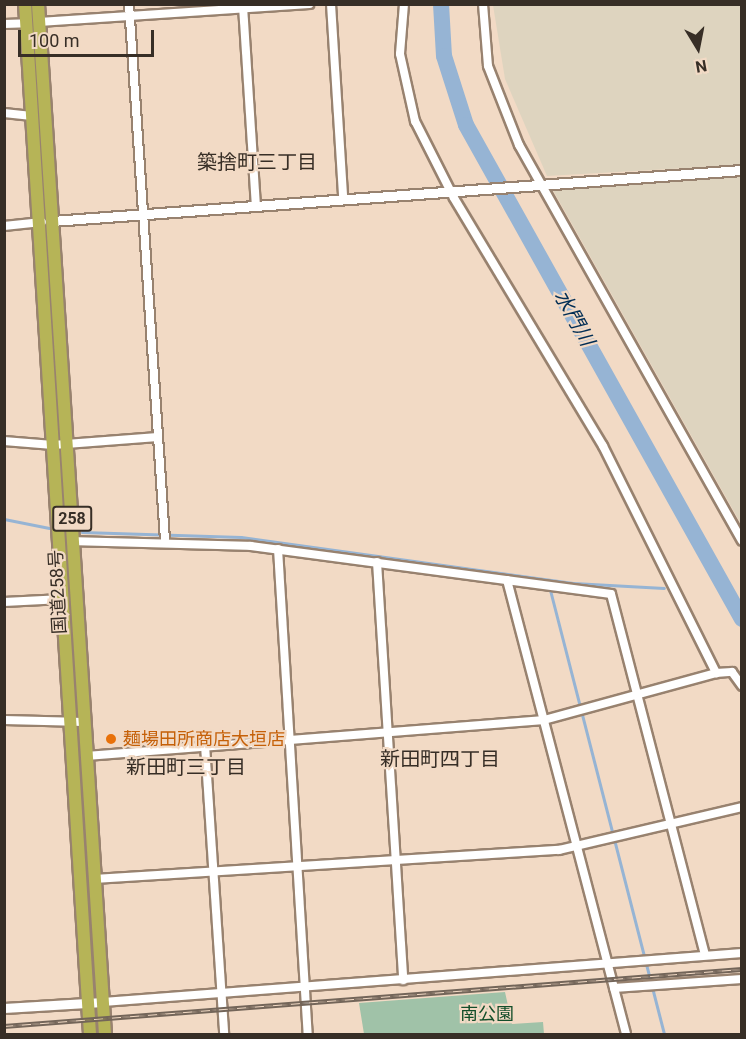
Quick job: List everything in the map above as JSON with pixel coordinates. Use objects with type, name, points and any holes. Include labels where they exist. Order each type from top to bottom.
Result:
[{"type":"highway","name":"国道258号","points":[[25,4],[33,22],[46,221],[67,443],[73,541],[77,722],[90,1035]]},
{"type":"highway","name":"国道258号","points":[[38,4],[33,22],[32,117],[46,221],[53,444],[63,600],[77,722],[87,756],[105,1035]]},
{"type":"street","points":[[129,4],[165,540]]},
{"type":"street","points":[[4,24],[130,17],[243,6],[309,4]]},
{"type":"street","points":[[332,4],[343,197]]},
{"type":"street","points":[[404,4],[404,88],[454,189],[603,446],[717,673]]},
{"type":"street","points":[[483,4],[496,93],[536,182],[741,541]]},
{"type":"street","points":[[243,6],[256,205]]},
{"type":"street","points":[[4,113],[32,117]]},
{"type":"street","points":[[4,226],[536,182],[741,170]]},
{"type":"street","points":[[4,441],[53,444],[158,437]]},
{"type":"street","points":[[73,541],[165,540],[278,549],[611,594],[705,955]]},
{"type":"street","points":[[278,549],[308,1035]]},
{"type":"street","points":[[377,562],[403,980]]},
{"type":"street","points":[[507,580],[626,1035]]},
{"type":"street","points":[[4,602],[63,600]]},
{"type":"street","points":[[87,756],[289,737],[544,720],[717,673],[732,672],[741,686]]},
{"type":"street","points":[[4,720],[77,722]]},
{"type":"street","points":[[205,745],[224,1035]]},
{"type":"street","points":[[94,879],[577,848],[741,807]]},
{"type":"street","points":[[4,1008],[305,988],[741,953]]},
{"type":"street","points":[[614,988],[741,979]]},
{"type":"shaded area","points":[[493,5],[741,5],[741,165],[547,176],[505,79]]},
{"type":"shaded area","points":[[741,174],[741,524],[550,185]]},
{"type":"green space","name":"南公園","points":[[505,992],[512,1024],[543,1022],[544,1034],[364,1034],[359,1003]]},
{"type":"waterway","name":"水門川","points":[[441,4],[444,56],[466,125],[742,619]]},
{"type":"waterway","points":[[4,519],[49,528]]},
{"type":"waterway","points":[[82,532],[241,537],[573,583],[664,588]]},
{"type":"waterway","points":[[549,586],[664,1034]]},
{"type":"railway","points":[[4,1026],[742,969]]},
{"type":"place","name":"麺場田所商店大垣店","points":[[111,739]]},
{"type":"district","name":"築捨町三丁目","points":[[257,162]]},
{"type":"district","name":"新田町四丁目","points":[[440,759]]},
{"type":"district","name":"新田町三丁目","points":[[186,767]]}]
